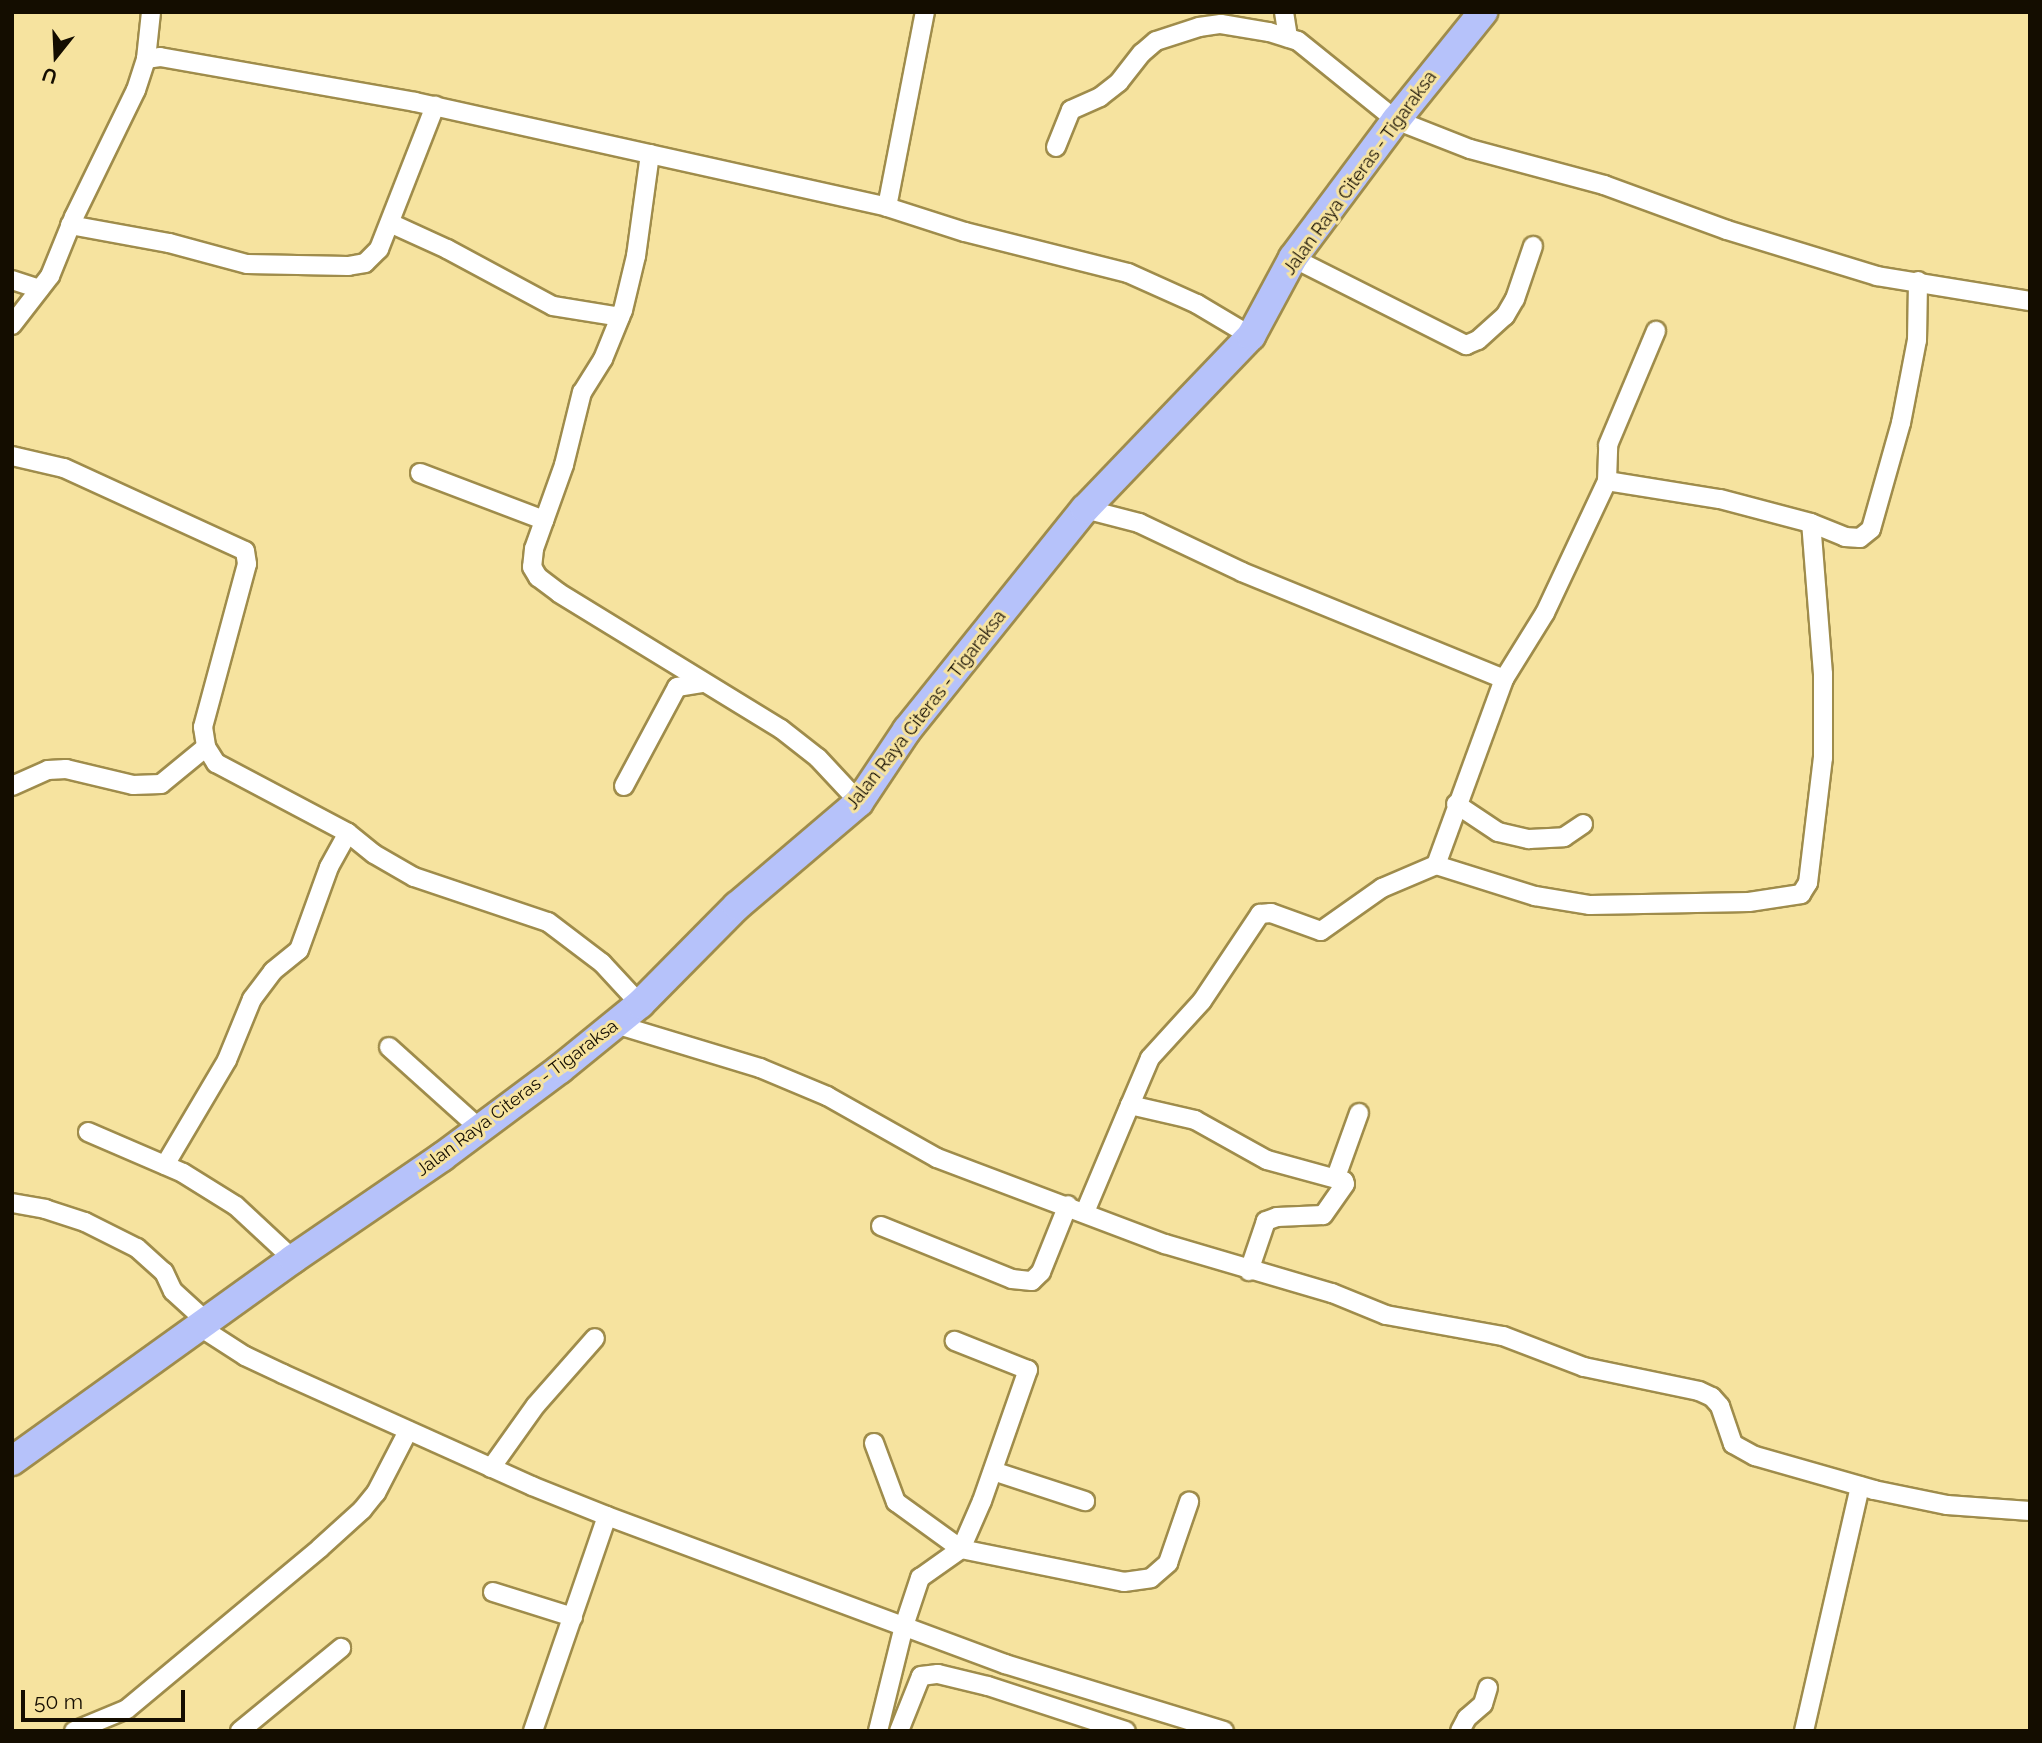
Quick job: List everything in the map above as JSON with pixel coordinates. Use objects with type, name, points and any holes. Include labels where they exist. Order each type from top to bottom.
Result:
[{"type":"main road","name":"Jalan Raya Citeras - Tigaraksa","points":[[12,1461],[204,1325],[293,1258],[480,1129],[615,1024],[640,1004],[737,906],[859,802],[907,730],[1086,509],[1251,336],[1293,258],[1396,120],[1483,12]]},
{"type":"street","points":[[12,325],[50,276],[70,225],[136,90],[146,59],[151,12]]},
{"type":"street","points":[[887,207],[925,12]]},
{"type":"street","points":[[1284,12],[1288,38]]},
{"type":"street","points":[[1056,147],[1070,110],[1100,97],[1119,82],[1142,52],[1156,41],[1179,32],[1222,24],[1298,41],[1336,68],[1396,120],[1470,149],[1604,184],[1739,234],[1877,276],[2030,301]]},
{"type":"street","points":[[146,59],[160,57],[435,106],[887,207],[965,232],[1128,273],[1197,304],[1251,336]]},
{"type":"street","points":[[70,225],[158,241],[247,264],[348,266],[365,263],[372,258],[390,223],[435,106]]},
{"type":"street","points":[[650,154],[636,256],[620,317],[603,359],[582,392],[564,466],[534,550],[532,567],[538,577],[702,683],[781,729],[818,758],[859,802]]},
{"type":"street","points":[[390,223],[447,248],[553,306],[620,317]]},
{"type":"street","points":[[1293,258],[1466,345],[1478,340],[1505,316],[1515,299],[1534,246]]},
{"type":"street","points":[[12,280],[40,289]]},
{"type":"street","points":[[1607,481],[1720,499],[1811,523],[1845,537],[1860,538],[1871,529],[1901,424],[1917,340],[1917,281]]},
{"type":"street","points":[[1436,865],[1456,804],[1472,770],[1504,679],[1545,613],[1607,481],[1608,445],[1656,331]]},
{"type":"street","points":[[12,456],[64,468],[245,551],[247,564],[203,727],[206,747],[216,764],[348,833],[374,854],[414,877],[548,922],[602,963],[640,1004]]},
{"type":"street","points":[[420,473],[544,520]]},
{"type":"street","points":[[1086,509],[1139,523],[1242,572],[1504,679]]},
{"type":"street","points":[[1085,1212],[1150,1058],[1202,1001],[1260,914],[1272,913],[1321,931],[1382,888],[1436,865],[1535,896],[1590,905],[1749,902],[1801,894],[1808,883],[1823,758],[1823,674],[1811,523]]},
{"type":"street","points":[[624,786],[677,687],[702,683]]},
{"type":"street","points":[[12,786],[48,770],[66,769],[133,785],[162,784],[206,747]]},
{"type":"street","points":[[1456,804],[1498,832],[1529,839],[1564,837],[1583,824]]},
{"type":"street","points":[[164,1165],[227,1060],[252,999],[273,971],[299,950],[329,867],[348,833]]},
{"type":"street","points":[[615,1024],[760,1068],[827,1096],[937,1158],[1068,1205],[1165,1244],[1248,1271],[1332,1293],[1386,1315],[1503,1336],[1584,1367],[1699,1391],[1712,1397],[1720,1406],[1733,1444],[1744,1452],[1860,1486],[1947,1505],[2030,1511]]},
{"type":"street","points":[[389,1047],[480,1129]]},
{"type":"street","points":[[1130,1105],[1195,1121],[1267,1160],[1336,1177],[1345,1184],[1323,1215],[1277,1217],[1266,1221],[1248,1271]]},
{"type":"street","points":[[1336,1177],[1359,1113]]},
{"type":"street","points":[[88,1132],[164,1165],[236,1206],[293,1258]]},
{"type":"street","points":[[12,1203],[45,1209],[85,1222],[137,1248],[164,1272],[173,1291],[204,1325],[245,1356],[492,1468],[607,1516],[1005,1664],[1224,1731]]},
{"type":"street","points":[[881,1226],[1012,1279],[1032,1281],[1041,1272],[1068,1205]]},
{"type":"street","points":[[492,1468],[536,1405],[595,1338]]},
{"type":"street","points":[[878,1731],[919,1578],[961,1549],[993,1471],[1028,1370],[955,1341]]},
{"type":"street","points":[[79,1730],[127,1709],[260,1601],[362,1510],[391,1468],[408,1431]]},
{"type":"street","points":[[874,1443],[896,1502],[961,1549],[1124,1582],[1151,1578],[1168,1563],[1189,1502]]},
{"type":"street","points":[[993,1471],[1085,1501]]},
{"type":"street","points":[[1804,1731],[1860,1486]]},
{"type":"street","points":[[533,1731],[607,1516]]},
{"type":"street","points":[[493,1592],[573,1617]]},
{"type":"street","points":[[240,1731],[341,1648]]},
{"type":"street","points":[[899,1731],[921,1676],[938,1674],[988,1686],[1126,1731]]},
{"type":"street","points":[[1460,1731],[1467,1718],[1483,1704],[1488,1688]]}]
